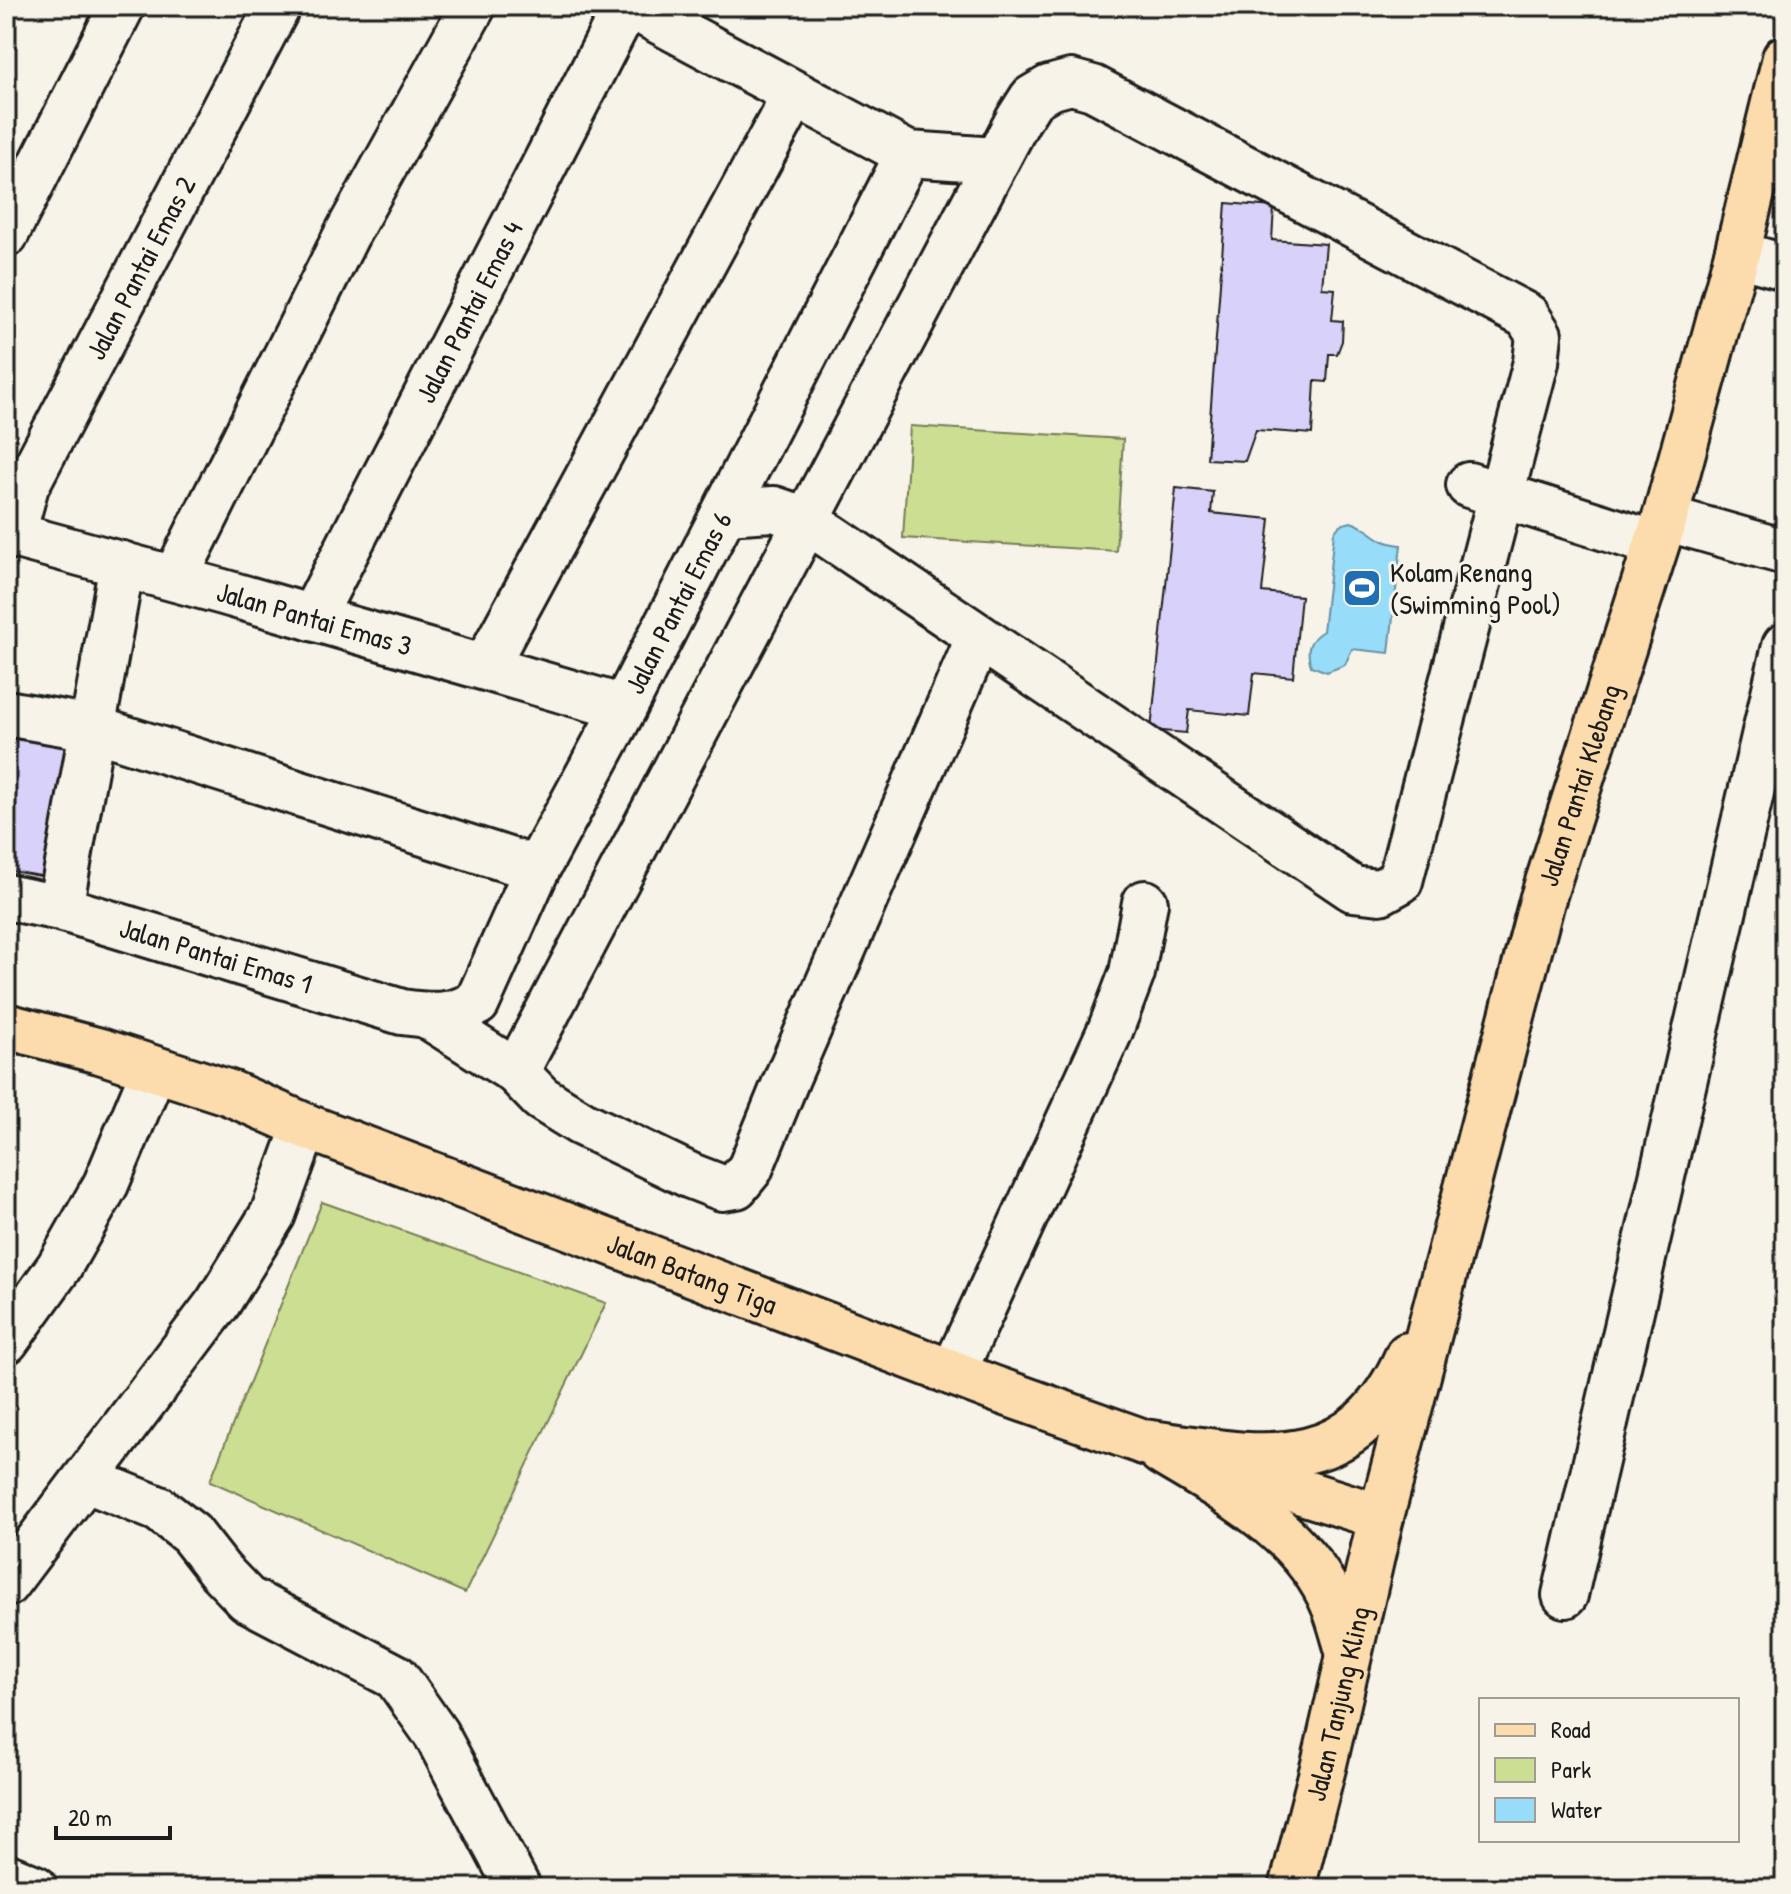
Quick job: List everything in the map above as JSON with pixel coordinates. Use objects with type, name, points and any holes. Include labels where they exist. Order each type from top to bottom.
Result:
[{"type":"main road","name":"Jalan Pantai Klebang","points":[[1381,1517],[1542,901],[1660,531],[1737,254],[1785,58]]},
{"type":"main road","name":"Jalan Batang Tiga","points":[[6,1026],[230,1093],[305,1126],[953,1373],[1144,1442],[1381,1517]]},
{"type":"main road","points":[[1144,1442],[1233,1455],[1285,1455],[1320,1449],[1356,1430],[1385,1397],[1406,1360],[1450,1253]]},
{"type":"main road","points":[[1144,1442],[1243,1501],[1284,1534],[1311,1567],[1334,1604],[1347,1660]]},
{"type":"main road","name":"Jalan Tanjung Kling","points":[[1292,1888],[1381,1517]]},
{"type":"street","points":[[6,234],[122,6]]},
{"type":"street","name":"Jalan Pantai Emas 2","points":[[10,534],[33,472],[278,6]]},
{"type":"street","points":[[175,578],[347,234],[473,6]]},
{"type":"street","points":[[629,6],[908,154],[996,160]]},
{"type":"street","name":"Jalan Pantai Emas 4","points":[[312,618],[629,6]]},
{"type":"street","points":[[516,1072],[806,520],[996,160],[1032,98],[1049,88],[1071,82],[1093,88],[1527,316],[1539,335],[1536,362],[1485,490],[1400,881],[1380,892],[1353,889],[806,520],[774,509],[725,512]]},
{"type":"street","points":[[485,667],[795,94]]},
{"type":"street","name":"Jalan Pantai Emas 6","points":[[426,1015],[458,1014],[477,1003],[537,869],[624,708],[908,154]]},
{"type":"street","points":[[1737,254],[1785,267]]},
{"type":"street","points":[[1485,490],[1660,531],[1785,552]]},
{"type":"street","name":"Jalan Pantai Emas 3","points":[[10,534],[175,578],[624,708]]},
{"type":"street","points":[[60,908],[122,564]]},
{"type":"street","points":[[426,1015],[516,1072],[541,1098],[581,1123],[691,1176],[722,1188],[736,1186],[750,1169],[979,637]]},
{"type":"street","points":[[1565,1595],[1785,646]]},
{"type":"street","points":[[6,713],[92,728],[537,869]]},
{"type":"street","name":"Jalan Pantai Emas 1","points":[[6,897],[60,908],[402,1012],[426,1015]]},
{"type":"street","points":[[953,1373],[1110,1031],[1132,973],[1145,903]]},
{"type":"street","points":[[6,1341],[59,1267],[106,1184],[154,1069]]},
{"type":"street","points":[[6,1584],[226,1291],[273,1214],[305,1126]]},
{"type":"street","points":[[87,1480],[159,1509],[191,1534],[247,1599],[396,1677],[436,1734],[518,1888]]},
{"type":"street","points":[[6,1876],[35,1888]]},
{"type":"green space","points":[[910,426],[1123,439],[1116,551],[903,538]]},
{"type":"green space","points":[[322,1202],[606,1303],[465,1593],[210,1481]]},
{"type":"water","name":"Kolam Renang (Swimming Pool)","points":[[1351,522],[1379,539],[1401,545],[1389,653],[1352,649],[1345,665],[1327,672],[1311,666],[1309,650],[1311,642],[1323,631],[1334,533],[1340,525]]},
{"type":"building","points":[[1226,203],[1274,207],[1272,240],[1326,244],[1322,288],[1335,289],[1332,320],[1343,321],[1342,341],[1337,354],[1329,354],[1327,382],[1315,381],[1312,434],[1256,430],[1245,461],[1207,459]]},
{"type":"building","points":[[1176,488],[1213,492],[1211,513],[1270,519],[1262,592],[1301,596],[1293,677],[1254,673],[1249,716],[1189,710],[1186,733],[1151,730]]},
{"type":"building","points":[[6,725],[78,739],[52,878],[6,870]]},
{"type":"place","name":"Kolam Renang (Swimming Pool)","points":[[1362,588]]}]
